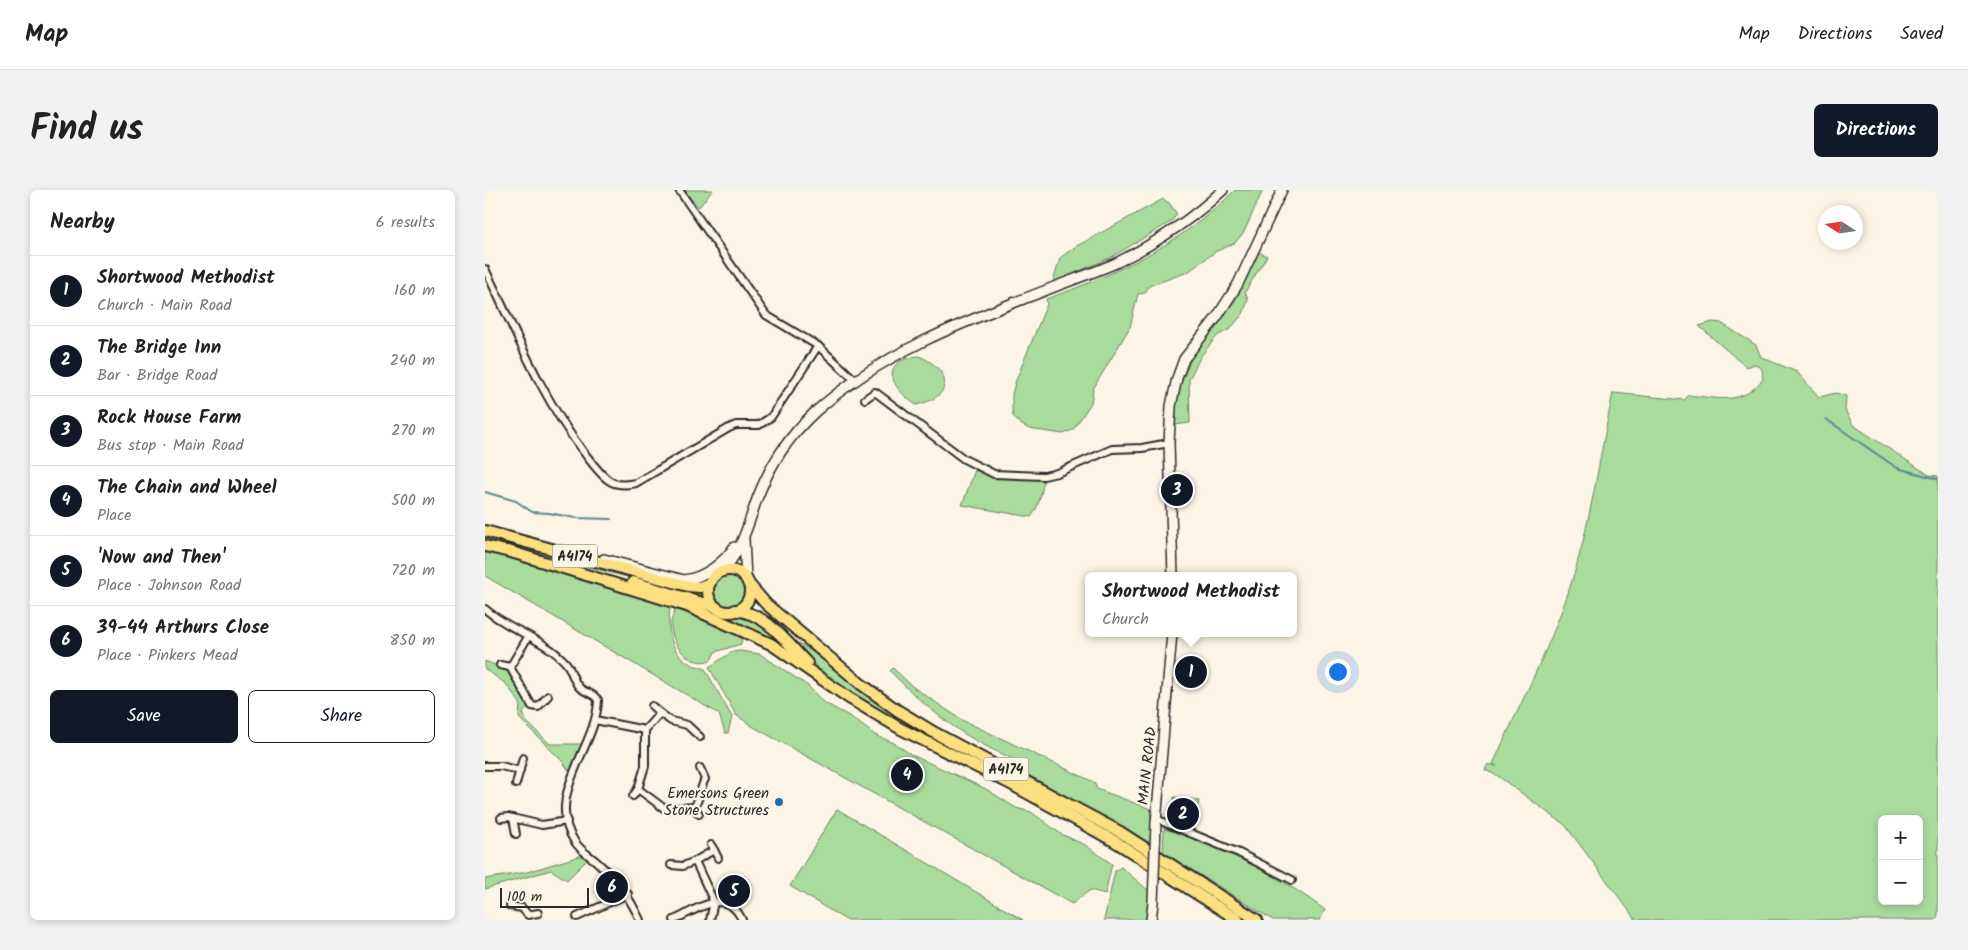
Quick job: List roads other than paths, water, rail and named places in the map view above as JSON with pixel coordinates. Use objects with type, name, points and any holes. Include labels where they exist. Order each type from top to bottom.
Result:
[{"type":"highway","name":"A4174","points":[[485,531],[688,586],[699,587],[709,583]]},
{"type":"highway","name":"A4174","points":[[485,546],[663,590],[716,607]]},
{"type":"highway","points":[[508,551],[687,606],[771,644],[823,680]]},
{"type":"highway","points":[[724,570],[736,571],[747,581],[749,592],[747,601],[735,610],[725,611],[716,607],[710,598],[709,583],[715,575],[724,570]]},
{"type":"highway","name":"A4174","points":[[747,581],[766,604],[861,684],[897,710],[1120,832],[1257,920]]},
{"type":"highway","name":"A4174","points":[[735,610],[748,612],[763,619],[823,680],[901,729],[1011,784],[1116,842],[1237,920]]},
{"type":"main road","points":[[724,570],[744,539],[765,482],[784,448],[814,413],[855,380],[924,340],[966,321],[1116,263],[1183,222],[1223,190]]},
{"type":"main road","points":[[1173,572],[1169,442],[1171,406],[1177,378],[1184,359],[1217,317],[1238,284],[1282,190]]},
{"type":"main road","points":[[566,554],[615,561],[684,580],[693,579],[718,564],[730,553],[752,514]]},
{"type":"main road","points":[[744,539],[747,581]]},
{"type":"main road","name":"MAIN ROAD","points":[[1151,920],[1156,821],[1172,637]]},
{"type":"street","points":[[679,190],[766,315],[818,346],[855,380]]},
{"type":"street","points":[[485,268],[562,422],[601,473],[608,480],[616,483],[627,485],[636,483],[736,425],[759,425],[766,421],[771,417],[818,346]]},
{"type":"street","points":[[865,399],[875,392],[964,459],[995,474],[1050,475],[1112,449],[1143,448],[1169,442]]},
{"type":"street","points":[[485,609],[561,658],[567,664],[580,689],[595,696],[598,700],[595,720],[567,792],[565,806],[567,821],[574,840],[583,852],[597,862],[628,894],[640,920]]},
{"type":"street","points":[[510,667],[528,637]]},
{"type":"street","points":[[500,665],[510,667],[532,706],[538,707],[547,696]]},
{"type":"street","points":[[652,706],[671,721],[687,725],[700,737]]},
{"type":"street","points":[[633,796],[638,789],[645,766],[645,730],[660,713]]},
{"type":"street","points":[[595,720],[645,730]]},
{"type":"street","points":[[516,784],[523,758]]},
{"type":"street","points":[[485,766],[501,766],[520,771]]},
{"type":"street","points":[[694,807],[708,780],[700,768]]},
{"type":"street","points":[[638,789],[665,809],[694,807]]},
{"type":"street","points":[[694,807],[699,814]]},
{"type":"street","points":[[501,818],[513,818],[543,825],[567,821]]},
{"type":"street","points":[[513,818],[516,834]]},
{"type":"street","points":[[1156,821],[1239,853],[1292,880]]},
{"type":"street","points":[[671,865],[683,866],[695,861],[712,848],[718,858]]},
{"type":"street","points":[[695,861],[714,902],[710,920]]},
{"type":"street","points":[[577,917],[591,914],[628,894]]},
{"type":"street","points":[[674,920],[714,902],[732,905],[742,920]]},
{"type":"street","points":[[510,906],[522,908],[527,918],[538,914]]},
{"type":"waterway","points":[[1826,419],[1897,468],[1938,479]]},
{"type":"waterway","points":[[485,492],[516,501],[532,512],[575,518],[611,519]]},
{"type":"place","name":"Rock House Farm","points":[[1177,490]]},
{"type":"place","name":"Shortwood Methodist","points":[[1191,672]]},
{"type":"place","name":"The Chain and Wheel","points":[[907,775]]},
{"type":"place","name":"Emersons Green Stone Structures","points":[[779,802]]},
{"type":"place","name":"The Bridge Inn","points":[[1183,814]]},
{"type":"place","name":"39-44 Arthurs Close","points":[[612,887]]},
{"type":"place","name":"'Now and Then'","points":[[734,891]]}]
